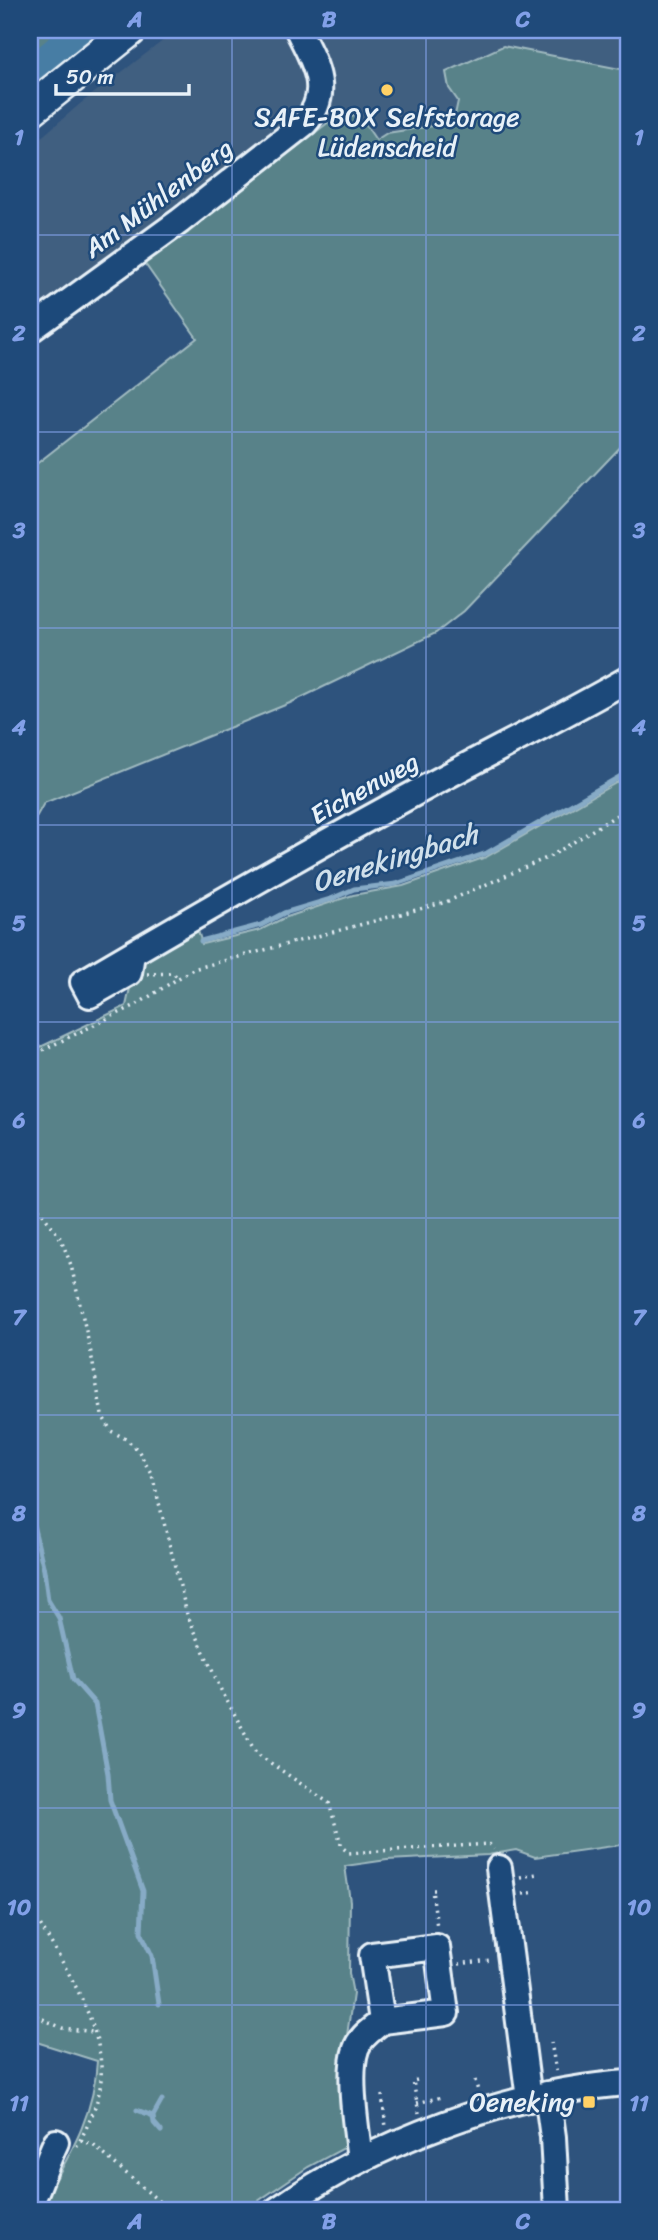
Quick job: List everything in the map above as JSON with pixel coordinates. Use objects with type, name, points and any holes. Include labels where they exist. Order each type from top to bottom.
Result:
[{"type":"main road","points":[[30,110],[130,30]]},
{"type":"street","name":"Am Mühlenberg","points":[[30,330],[180,221],[306,123],[317,108],[319,89],[316,66],[298,30]]},
{"type":"street","name":"Eichenweg","points":[[130,963],[236,892],[628,679]]},
{"type":"street","points":[[496,1861],[511,1957],[553,2135],[557,2210]]},
{"type":"street","points":[[360,2160],[353,2064],[356,2048],[363,2037],[382,2021],[446,2012],[438,1957],[372,1955],[382,2021]]},
{"type":"street","points":[[277,2210],[360,2160],[422,2132],[545,2095],[628,2083]]},
{"type":"street","points":[[30,2205],[46,2172],[52,2150]]},
{"type":"path","points":[[30,1056],[136,1005],[193,968],[446,902],[551,856],[628,808]]},
{"type":"path","points":[[130,963],[133,976],[173,973],[178,978]]},
{"type":"path","points":[[30,1197],[61,1239],[71,1265],[102,1415],[111,1432],[126,1439],[138,1450],[152,1475],[187,1614],[221,1690],[256,1754],[329,1803],[342,1847],[349,1853],[489,1844],[494,1847],[496,1861]]},
{"type":"path","points":[[435,1890],[432,1890],[440,1946],[438,1957],[511,1957]]},
{"type":"path","points":[[30,1907],[76,1989],[95,2032],[101,2062],[101,2081],[88,2126],[81,2140],[73,2154],[66,2159],[52,2150]]},
{"type":"path","points":[[30,2013],[62,2028],[95,2032]]},
{"type":"path","points":[[545,2095],[551,2042]]},
{"type":"path","points":[[417,2080],[412,2081],[422,2132]]},
{"type":"path","points":[[382,2095],[388,2146]]},
{"type":"path","points":[[417,2103],[442,2096]]},
{"type":"path","points":[[81,2140],[93,2146],[169,2210]]},
{"type":"shaded area","points":[[177,30],[628,30],[628,61],[621,69],[503,46],[446,72],[449,88],[458,100],[455,115],[439,125],[387,133],[376,140],[363,121],[359,123],[348,118],[343,111],[332,119],[313,114],[30,320],[30,147],[81,103]]},
{"type":"green space","points":[[30,30],[110,30],[30,94]]},
{"type":"green space","points":[[503,46],[620,69],[628,61],[628,439],[464,611],[436,633],[290,703],[44,803],[30,828],[30,469],[197,338],[143,261],[167,248],[343,111],[348,118],[354,115],[359,123],[363,121],[376,140],[387,133],[439,125],[455,115],[458,101],[449,88],[446,72]]},
{"type":"green space","points":[[628,776],[628,1844],[535,1857],[516,1850],[488,1855],[387,1860],[345,1866],[350,1901],[349,1973],[353,1994],[345,2049],[346,2147],[308,2167],[245,2210],[39,2210],[77,2139],[90,2102],[97,2061],[30,2040],[30,1052],[126,1006],[136,961],[197,927],[202,944],[260,930],[284,918],[353,895],[403,886],[486,857]]},
{"type":"waterway","points":[[30,75],[83,30]]},
{"type":"waterway","name":"Oenekingbach","points":[[201,941],[261,925],[284,913],[354,889],[396,884],[487,853],[628,772]]},
{"type":"waterway","name":"Oenekingbach","points":[[30,1512],[48,1600],[59,1618],[73,1679],[95,1704],[110,1800],[143,1891],[141,1932],[152,1956],[159,2004]]},
{"type":"waterway","points":[[161,2131],[154,2123],[153,2116],[162,2100]]},
{"type":"waterway","points":[[137,2110],[153,2116]]},
{"type":"place","name":"SAFE-BOX Selfstorage Lüdenscheid","points":[[387,90]]},
{"type":"place","name":"Oeneking","points":[[589,2102]]}]
